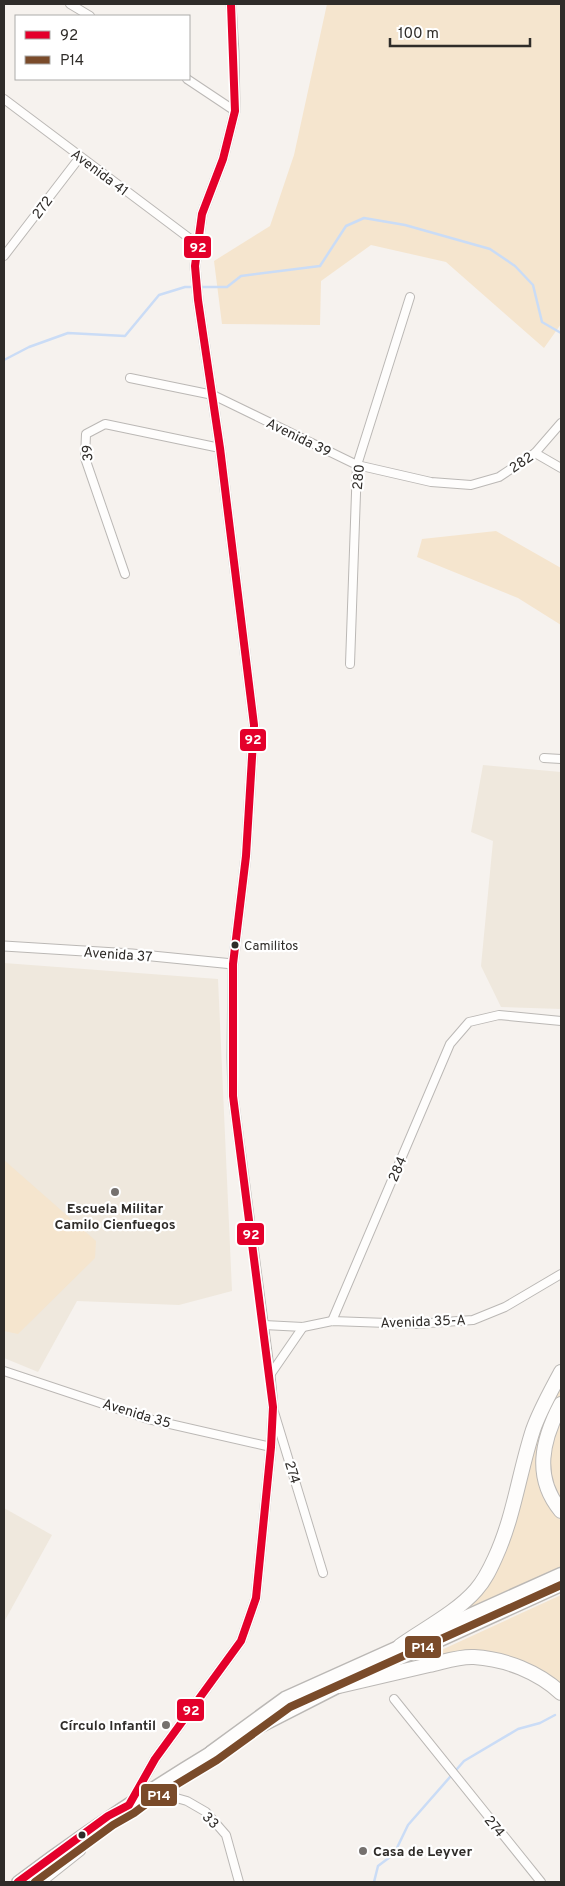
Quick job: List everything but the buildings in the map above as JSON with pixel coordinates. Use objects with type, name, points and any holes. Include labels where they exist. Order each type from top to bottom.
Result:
[{"type":"highway","points":[[400,1646],[463,1603],[487,1576],[502,1542],[514,1506],[533,1430],[561,1372]]},
{"type":"highway","points":[[561,1404],[550,1426],[543,1452],[543,1474],[551,1495],[561,1512]]},
{"type":"highway","points":[[211,1752],[285,1698],[561,1574]]},
{"type":"highway","points":[[211,1752],[339,1686],[561,1585]]},
{"type":"highway","points":[[339,1686],[472,1656],[506,1661],[532,1674],[561,1693]]},
{"type":"main road","points":[[20,1882],[108,1816],[129,1805],[148,1790],[211,1752]]},
{"type":"street","points":[[70,4],[88,15]]},
{"type":"street","name":"274","points":[[231,4],[235,111],[223,159],[202,214],[195,266],[198,300],[220,448],[254,725],[246,856],[233,964],[232,1057],[234,1096],[273,1407],[323,1573]]},
{"type":"street","points":[[188,80],[235,111]]},
{"type":"street","name":"Avenida 41","points":[[4,99],[197,244]]},
{"type":"street","name":"272","points":[[4,256],[80,157]]},
{"type":"street","name":"280","points":[[350,664],[357,465],[410,297]]},
{"type":"street","name":"Avenida 39","points":[[130,378],[213,395],[357,465],[432,482],[471,485]]},
{"type":"street","name":"282","points":[[471,485],[498,477],[535,453],[561,423]]},
{"type":"street","name":"39","points":[[125,574],[84,458],[86,434],[105,424],[220,448]]},
{"type":"street","points":[[535,453],[561,468]]},
{"type":"street","points":[[544,758],[561,759]]},
{"type":"street","name":"Avenida 37","points":[[4,946],[132,954],[233,964]]},
{"type":"street","name":"284","points":[[332,1321],[450,1044],[469,1022],[499,1015],[561,1021]]},
{"type":"street","name":"Avenida 35-A","points":[[264,1325],[303,1326],[332,1321],[415,1324],[473,1320],[505,1307],[561,1274]]},
{"type":"street","points":[[270,1375],[303,1326]]},
{"type":"street","name":"Avenida 35","points":[[4,1371],[148,1419],[272,1447]]},
{"type":"street","points":[[129,1805],[155,1759],[242,1641],[256,1598],[272,1447],[273,1407]]},
{"type":"street","name":"274","points":[[394,1699],[542,1882]]},
{"type":"street","name":"33","points":[[148,1790],[187,1801],[206,1812],[226,1835],[239,1882]]},
{"type":"street","points":[[42,1882],[81,1851],[86,1832]]},
{"type":"shaded area","points":[[327,4],[561,4],[561,324],[544,348],[446,262],[371,245],[321,281],[320,325],[222,324],[214,261],[270,226],[294,155]]},
{"type":"shaded area","points":[[496,531],[561,568],[561,625],[518,598],[417,557],[422,539]]},
{"type":"shaded area","points":[[483,765],[561,772],[561,1009],[501,1007],[481,966],[493,841],[471,832]]},
{"type":"shaded area","name":"Escuela Militar Camilo Cienfuegos","points":[[4,963],[218,979],[232,1291],[179,1305],[77,1301],[38,1372],[4,1358]]},
{"type":"shaded area","points":[[4,1160],[96,1241],[95,1258],[18,1334],[4,1331]]},
{"type":"shaded area","points":[[561,1382],[561,1397],[540,1479],[556,1516],[561,1520],[561,1569],[454,1618],[474,1598],[541,1423]]},
{"type":"shaded area","points":[[561,1416],[561,1502],[551,1484],[548,1473],[548,1456]]},
{"type":"shaded area","points":[[4,1508],[52,1535],[4,1622]]},
{"type":"shaded area","points":[[561,1595],[561,1689],[506,1656],[413,1663]]},
{"type":"waterway","points":[[200,287],[227,287],[241,276],[320,266],[346,226],[364,218],[405,225],[490,249],[515,266],[533,285],[542,322],[561,333]]},
{"type":"waterway","points":[[4,360],[29,347],[68,333],[125,336],[159,295],[185,287],[195,287]]},
{"type":"waterway","points":[[374,1882],[378,1866],[394,1854],[408,1825],[464,1761],[518,1729],[540,1723],[555,1715]]},
{"type":"transit line","name":"92","points":[[18,1882],[108,1816],[129,1805],[155,1759],[241,1641],[256,1598],[271,1447],[273,1407],[233,1096],[233,964],[246,856],[254,725],[220,448],[198,300],[195,266],[202,214],[223,159],[235,111],[231,4]]},
{"type":"transit line","name":"P14","points":[[35,1882],[113,1825],[217,1760],[290,1707],[561,1585]]},
{"type":"place","name":"Camilitos","points":[[235,945]]},
{"type":"place","name":"Escuela Militar Camilo Cienfuegos","points":[[115,1192]]},
{"type":"place","name":"Círculo Infantil","points":[[166,1725]]},
{"type":"place","name":"Casa de Leyver","points":[[363,1851]]}]
